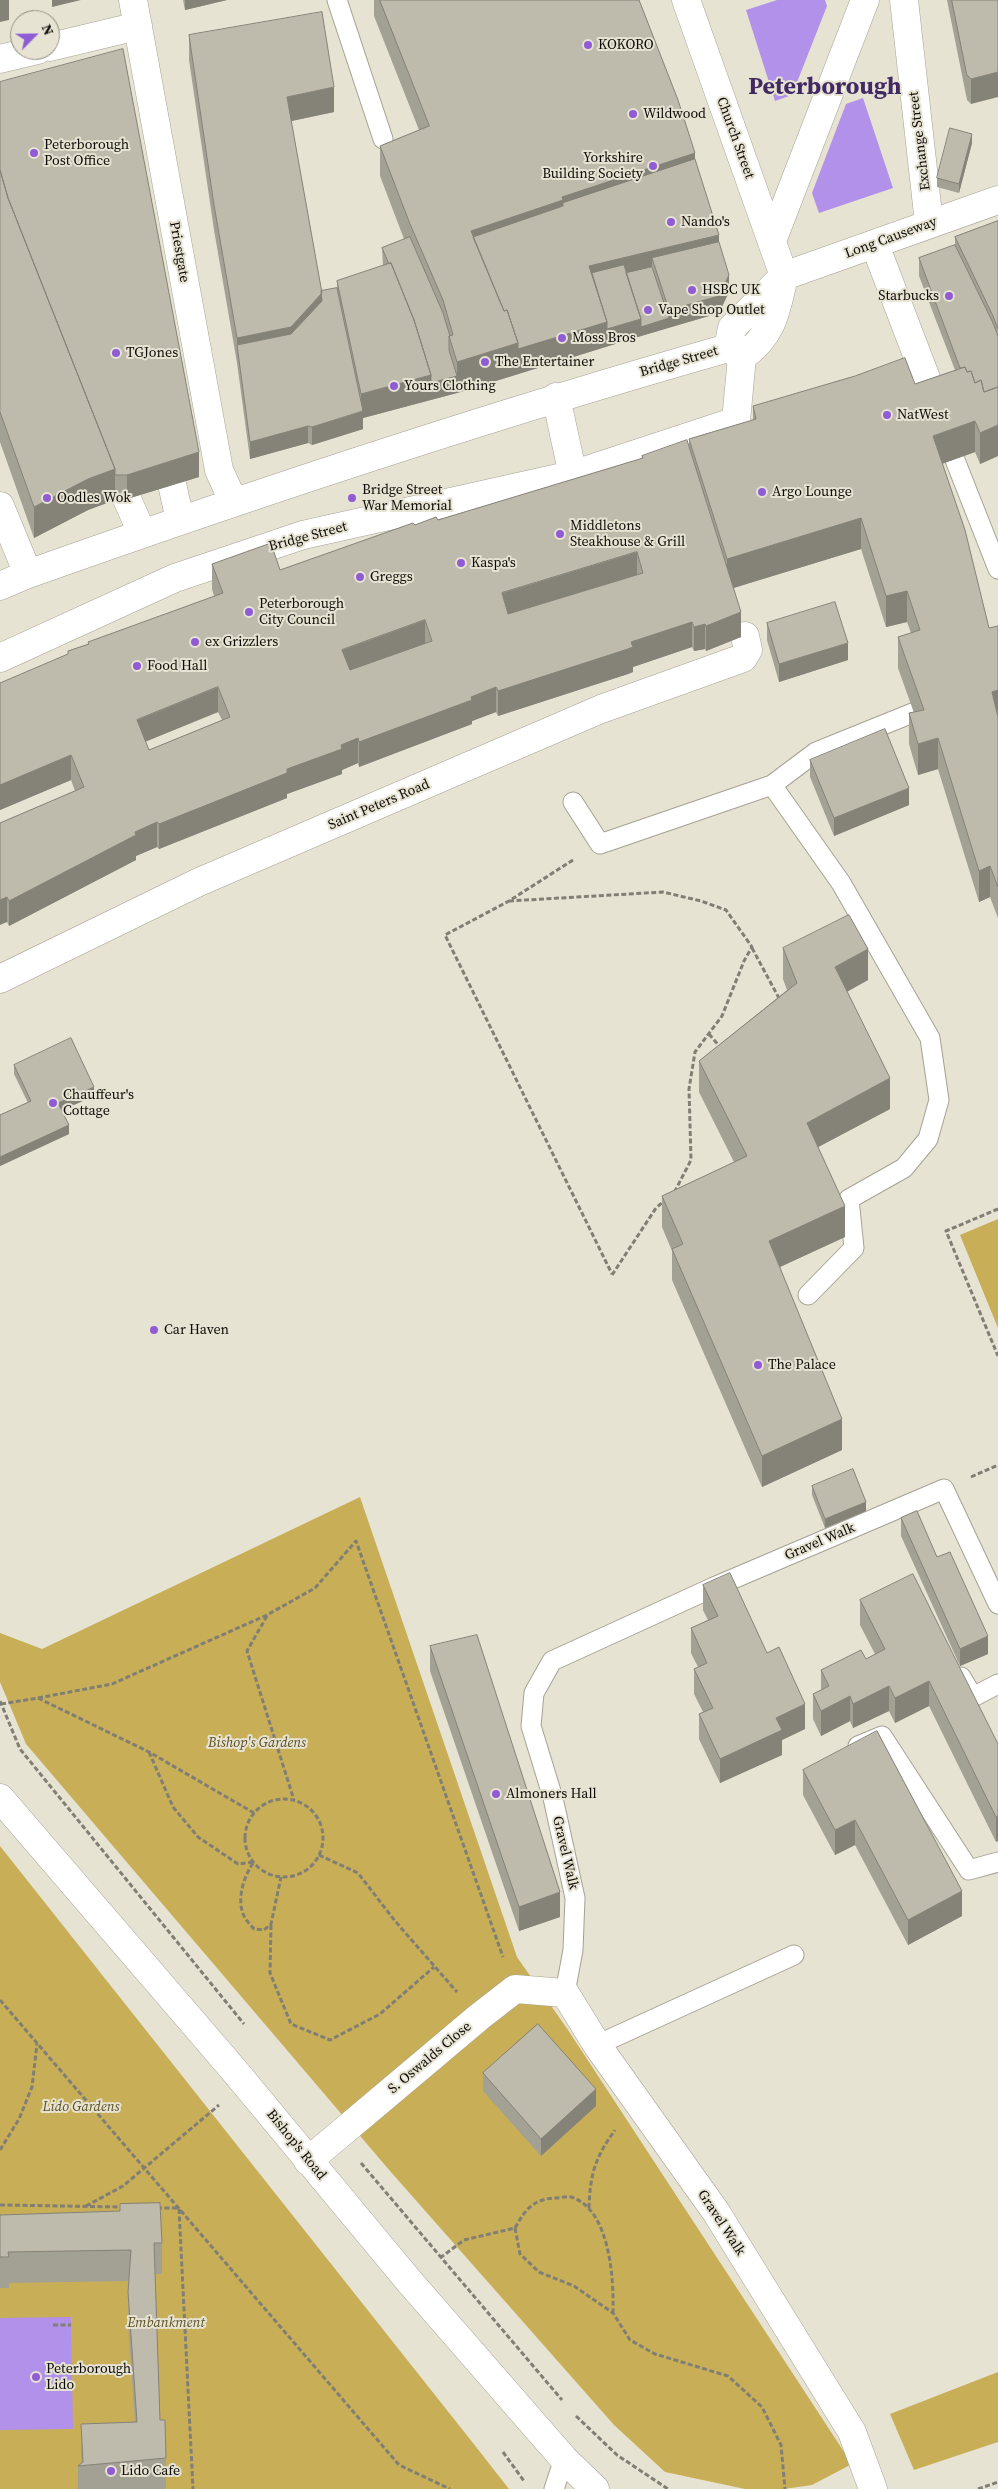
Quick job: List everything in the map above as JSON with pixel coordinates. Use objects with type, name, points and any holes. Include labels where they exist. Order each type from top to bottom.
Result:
[{"type":"street","name":"Church Street","points":[[686,0],[784,276]]},
{"type":"street","points":[[772,241],[865,0]]},
{"type":"street","name":"Exchange Street","points":[[904,0],[930,223]]},
{"type":"street","points":[[60,43],[135,13]]},
{"type":"street","name":"Priestgate","points":[[135,13],[219,470],[233,501]]},
{"type":"street","name":"Long Causeway","points":[[784,276],[998,200]]},
{"type":"street","points":[[875,244],[937,407]]},
{"type":"street","name":"Bridge Street","points":[[0,586],[28,574],[233,501],[556,397],[759,345],[776,314],[784,276]]},
{"type":"street","name":"Bridge Street","points":[[0,658],[174,578],[304,535],[572,475],[736,421],[735,352]]},
{"type":"street","points":[[556,397],[579,503]]},
{"type":"street","points":[[172,484],[180,520]]},
{"type":"street","points":[[127,499],[142,533]]},
{"type":"street","points":[[0,506],[28,574]]},
{"type":"street","name":"Saint Peters Road","points":[[0,979],[234,867],[601,709],[742,658],[748,650],[745,636]]},
{"type":"street","name":"Bishop's Road","points":[[0,1798],[233,2069],[409,2281],[564,2459],[596,2489]]},
{"type":"street","points":[[515,1990],[565,1993]]},
{"type":"street","name":"S. Oswalds Close","points":[[308,2161],[479,2017],[515,1990]]},
{"type":"street","name":"Gravel Walk","points":[[565,1993],[597,2045],[716,2212],[846,2424],[873,2489]]},
{"type":"lane","points":[[338,0],[383,139]]},
{"type":"lane","points":[[956,460],[998,569]]},
{"type":"lane","points":[[573,802],[600,844],[772,785],[816,752],[915,712]]},
{"type":"lane","points":[[772,785],[841,884],[930,1038],[939,1100],[928,1139],[904,1168],[850,1199],[854,1248],[808,1295]]},
{"type":"lane","name":"Gravel Walk","points":[[565,1993],[574,1950],[575,1898],[552,1798],[530,1726],[534,1693],[552,1661],[714,1587],[944,1489],[998,1604]]},
{"type":"lane","points":[[952,1659],[976,1705],[998,1684]]},
{"type":"lane","points":[[838,1755],[882,1736],[969,1870],[998,1862]]},
{"type":"lane","points":[[597,2045],[794,1955]]},
{"type":"lane","points":[[554,2489],[564,2459]]},
{"type":"path","points":[[600,844],[509,901],[445,936],[612,1275],[656,1208],[677,1189],[691,1160],[689,1089],[695,1052],[722,1016],[744,961],[752,947]]},
{"type":"path","points":[[509,901],[663,892],[701,901],[726,910],[752,947],[781,1001]]},
{"type":"path","points":[[709,1034],[726,1054]]},
{"type":"path","points":[[998,1209],[946,1231],[998,1356]]},
{"type":"path","points":[[20,1750],[0,1702],[38,1698],[112,1684],[267,1615],[315,1588],[356,1541],[515,1990]]},
{"type":"path","points":[[267,1615],[246,1650],[294,1800]]},
{"type":"path","points":[[38,1698],[149,1752],[254,1812]]},
{"type":"path","points":[[149,1752],[173,1807],[198,1837],[238,1864],[254,1862]]},
{"type":"path","points":[[283,1798],[294,1800],[314,1812],[322,1833],[319,1855],[303,1871],[292,1876],[281,1876],[266,1872],[254,1862],[246,1851],[247,1824],[254,1812],[272,1800],[283,1798]]},
{"type":"path","points":[[319,1855],[358,1873],[434,1967],[479,2017]]},
{"type":"path","points":[[254,1862],[244,1874],[241,1891],[243,1915],[254,1929],[264,1930],[271,1924]]},
{"type":"path","points":[[281,1876],[271,1924],[270,1973],[291,2024],[330,2040],[380,2014],[434,1967]]},
{"type":"path","points":[[0,2000],[399,2464],[450,2489]]},
{"type":"path","points":[[0,2150],[19,2119],[32,2087],[38,2044]]},
{"type":"path","points":[[613,2313],[614,2280],[605,2239],[589,2208],[590,2178],[602,2148],[626,2116],[641,2106]]},
{"type":"path","points":[[86,2206],[123,2186],[164,2150]]},
{"type":"path","points":[[589,2208],[570,2197],[546,2198],[526,2209],[515,2228],[520,2254],[539,2272],[574,2286],[613,2313],[630,2340],[655,2354],[728,2376],[762,2406],[781,2445],[786,2489]]},
{"type":"path","points":[[0,2205],[132,2207]]},
{"type":"path","points":[[151,2207],[179,2208]]},
{"type":"path","points":[[179,2208],[193,2489]]},
{"type":"path","points":[[409,2281],[464,2240],[515,2228]]},
{"type":"path","points":[[53,2325],[71,2325]]},
{"type":"path","points":[[503,2452],[523,2478],[525,2484]]},
{"type":"path","points":[[978,2489],[998,2482]]},
{"type":"green space","points":[[998,1219],[998,1328],[960,1235]]},
{"type":"green space","name":"Bishop's Gardens","points":[[360,1497],[517,1957],[568,2030],[852,2464],[812,2485],[784,2489],[745,2489],[665,2472],[614,2425],[390,2171],[26,1744],[0,1682],[0,1633],[42,1649]]},
{"type":"green space","name":"Embankment","points":[[0,1846],[473,2443],[509,2489],[0,2489]]},
{"type":"green space","points":[[998,2372],[998,2442],[914,2470],[890,2414]]},
{"type":"shaded area","points":[[777,0],[825,0],[827,6],[792,95],[775,101],[746,10]]},
{"type":"shaded area","points":[[863,98],[893,188],[819,213],[812,193],[846,104]]},
{"type":"shaded area","name":"Peterborough Lido","points":[[71,2317],[73,2429],[0,2430],[0,2318]]},
{"type":"building","points":[[380,0],[639,0],[678,100],[695,153],[562,197],[563,200],[471,231],[504,311],[507,310],[518,343],[457,362],[449,336],[453,335],[443,300],[410,224],[380,146],[429,126]]},
{"type":"building","points":[[952,0],[998,0],[998,72],[971,79],[967,75]]},
{"type":"building","points":[[322,12],[334,87],[287,97],[322,293],[291,327],[237,338],[214,205],[189,35]]},
{"type":"building","name":"TGJones","points":[[123,49],[199,452],[127,475],[115,475],[115,469],[8,198],[0,170],[0,82]]},
{"type":"building","points":[[950,128],[972,134],[959,184],[937,178]]},
{"type":"building","points":[[695,159],[719,235],[589,266],[607,322],[518,349],[518,343],[507,310],[504,311],[473,237],[563,206],[563,203]]},
{"type":"building","points":[[0,170],[8,198],[115,469],[88,479],[34,507],[0,412]]},
{"type":"building","points":[[998,221],[998,329],[955,237]]},
{"type":"building","points":[[410,237],[443,313],[450,336],[449,350],[457,376],[431,383],[431,375],[414,320],[391,263],[389,264],[382,248]]},
{"type":"building","points":[[719,242],[729,275],[719,296],[669,310],[652,258]]},
{"type":"building","points":[[955,245],[998,336],[998,387],[984,392],[981,380],[975,383],[971,371],[967,372],[965,367],[960,368],[919,258]]},
{"type":"building","points":[[391,263],[414,320],[431,375],[361,394],[337,281]]},
{"type":"building","points":[[624,265],[641,319],[607,329],[607,322],[592,273]]},
{"type":"building","points":[[652,267],[669,318],[641,327],[641,319],[626,273]]},
{"type":"building","points":[[337,288],[363,411],[312,427],[308,426],[250,442],[237,345],[291,334],[322,301],[321,291]]},
{"type":"building","points":[[905,358],[915,384],[965,367],[967,372],[971,371],[975,383],[981,380],[984,392],[998,387],[998,425],[980,433],[975,421],[933,436],[965,530],[989,628],[998,626],[998,690],[992,692],[998,717],[998,887],[990,866],[979,871],[938,738],[918,744],[909,713],[924,710],[898,637],[920,630],[907,591],[886,596],[861,518],[727,559],[689,439],[756,419],[753,406],[855,376]]},
{"type":"building","points":[[687,440],[741,612],[706,626],[705,624],[694,627],[692,622],[631,642],[633,647],[628,649],[498,691],[496,687],[471,697],[472,700],[359,742],[358,738],[341,745],[342,749],[287,769],[287,773],[159,824],[157,822],[135,832],[136,835],[9,901],[7,897],[0,900],[0,823],[84,787],[71,755],[0,785],[0,683],[68,654],[68,651],[89,644],[88,642],[223,593],[212,564],[271,543],[280,570],[413,523],[415,525],[436,517],[438,520],[643,458],[642,456]],"holes":[[[637,552],[643,573],[508,614],[502,593]],[[425,620],[432,641],[350,670],[342,650]],[[218,687],[230,717],[149,750],[137,720]]]},
{"type":"building","points":[[835,602],[848,643],[779,664],[767,623]]},
{"type":"building","points":[[885,729],[909,788],[834,818],[810,760]]},
{"type":"building","points":[[849,915],[868,949],[835,967],[890,1078],[807,1123],[845,1206],[769,1241],[842,1419],[762,1456],[672,1249],[683,1244],[662,1196],[747,1156],[699,1061],[797,983],[783,948]]},
{"type":"building","name":"Chauffeur's Cottage","points":[[71,1038],[94,1087],[58,1103],[69,1125],[0,1157],[0,1115],[31,1101],[14,1065]]},
{"type":"building","points":[[853,1469],[866,1502],[825,1519],[812,1486]]},
{"type":"building","points":[[917,1511],[937,1557],[950,1552],[988,1636],[960,1649],[901,1518]]},
{"type":"building","points":[[730,1573],[767,1653],[779,1647],[805,1704],[776,1718],[782,1730],[720,1759],[699,1714],[713,1708],[694,1669],[707,1663],[691,1628],[718,1616],[703,1585]]},
{"type":"building","points":[[913,1574],[998,1744],[998,1816],[996,1817],[929,1681],[895,1698],[889,1686],[853,1704],[850,1696],[821,1711],[813,1694],[829,1686],[821,1670],[861,1650],[866,1659],[885,1649],[860,1600]]},
{"type":"building","name":"Almoners Hall","points":[[477,1635],[560,1892],[519,1907],[430,1646]]},
{"type":"building","points":[[877,1731],[962,1891],[908,1920],[855,1820],[835,1830],[803,1770]]},
{"type":"building","points":[[538,2024],[596,2089],[541,2139],[483,2073]]},
{"type":"building","points":[[160,2203],[162,2243],[154,2243],[160,2420],[165,2420],[166,2458],[78,2466],[83,2462],[81,2424],[137,2422],[128,2292],[131,2250],[8,2252],[9,2257],[0,2257],[0,2215],[120,2211],[120,2204]]},
{"type":"place","name":"KOKORO","points":[[588,45]]},
{"type":"place","name":"Wildwood","points":[[633,114]]},
{"type":"place","name":"Peterborough Post Office","points":[[34,153]]},
{"type":"place","name":"Yorkshire Building Society","points":[[653,166]]},
{"type":"place","name":"Nando's","points":[[671,222]]},
{"type":"place","name":"HSBC UK","points":[[692,290]]},
{"type":"place","name":"Starbucks","points":[[949,296]]},
{"type":"place","name":"Vape Shop Outlet","points":[[648,310]]},
{"type":"place","name":"Moss Bros","points":[[562,338]]},
{"type":"place","name":"TGJones","points":[[116,353]]},
{"type":"place","name":"The Entertainer","points":[[485,362]]},
{"type":"place","name":"Yours Clothing","points":[[394,386]]},
{"type":"place","name":"NatWest","points":[[887,415]]},
{"type":"place","name":"Argo Lounge","points":[[762,492]]},
{"type":"place","name":"Oodles Wok","points":[[47,498]]},
{"type":"place","name":"Bridge Street War Memorial","points":[[352,498]]},
{"type":"place","name":"Middletons Steakhouse & Grill","points":[[560,534]]},
{"type":"place","name":"Kaspa's","points":[[461,563]]},
{"type":"place","name":"Greggs","points":[[360,577]]},
{"type":"place","name":"Peterborough City Council","points":[[249,612]]},
{"type":"place","name":"ex Grizzlers","points":[[195,642]]},
{"type":"place","name":"Food Hall","points":[[137,666]]},
{"type":"place","name":"Chauffeur's Cottage","points":[[53,1103]]},
{"type":"place","name":"Car Haven","points":[[154,1330]]},
{"type":"place","name":"The Palace","points":[[758,1365]]},
{"type":"place","name":"Almoners Hall","points":[[496,1794]]},
{"type":"place","name":"Peterborough Lido","points":[[36,2377]]},
{"type":"place","name":"Lido Cafe","points":[[111,2471]]},
{"type":"district","name":"Peterborough","points":[[825,88]]},
{"type":"park label","name":"Lido Gardens","points":[[81,2107]]}]
